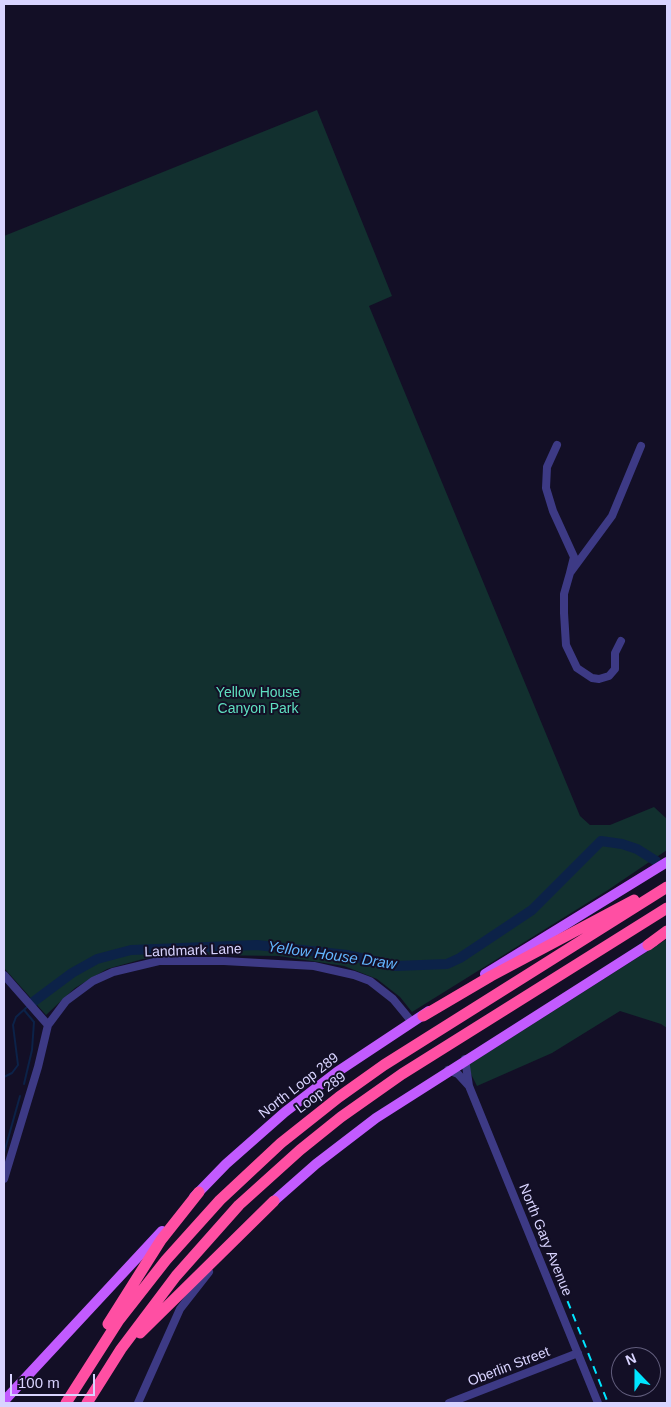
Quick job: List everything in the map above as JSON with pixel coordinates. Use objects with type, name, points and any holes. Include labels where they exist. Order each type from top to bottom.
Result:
[{"type":"highway","points":[[423,1016],[513,964],[667,885]]},
{"type":"highway","name":"Loop 289","points":[[66,1403],[114,1328],[166,1260],[220,1200],[281,1143],[332,1102],[384,1066],[667,885]]},
{"type":"highway","points":[[87,1403],[103,1376],[152,1306],[197,1251],[239,1205],[300,1150],[341,1117],[402,1074],[667,908]]},
{"type":"highway","points":[[648,945],[667,932]]},
{"type":"highway","points":[[66,1403],[93,1351],[145,1263],[199,1192]]},
{"type":"highway","points":[[103,1376],[131,1342],[164,1308],[274,1201]]},
{"type":"main road","name":"North Loop 289","points":[[4,1401],[199,1192],[285,1112],[337,1072],[497,966],[667,862]]},
{"type":"main road","points":[[274,1201],[345,1141],[448,1070],[648,945]]},
{"type":"street","points":[[557,445],[547,467],[546,488],[553,511],[574,557],[564,594],[566,645],[577,668],[592,678],[599,679],[609,676],[615,669],[615,653],[621,641]]},
{"type":"street","points":[[570,573],[612,516],[641,446]]},
{"type":"street","name":"Landmark Lane","points":[[4,1179],[38,1067],[48,1026],[66,1001],[103,976],[138,965],[180,961],[279,963],[336,970],[354,974],[382,988],[404,1010],[412,1022]]},
{"type":"street","points":[[4,975],[48,1026]]},
{"type":"street","name":"North Gary Avenue","points":[[465,1060],[469,1086],[598,1403]]},
{"type":"street","name":"North Gary Avenue","points":[[448,1070],[458,1074],[469,1086]]},
{"type":"street","points":[[138,1403],[180,1309],[201,1281],[274,1201]]},
{"type":"street","name":"Oberlin Street","points":[[449,1403],[578,1353]]},
{"type":"green space","name":"Yellow House Canyon Park","points":[[317,110],[392,296],[369,306],[580,816],[590,825],[610,825],[654,807],[667,819],[667,850],[608,890],[412,1012],[400,997],[377,979],[344,966],[279,956],[205,955],[143,959],[107,969],[75,988],[46,1015],[4,968],[4,236]]},
{"type":"green space","points":[[667,939],[667,1028],[661,1024],[620,1011],[552,1053],[477,1086],[469,1070],[470,1064]]},
{"type":"waterway","name":"Yellow House Draw","points":[[33,1002],[72,973],[97,959],[131,950],[257,945],[347,955],[396,966],[447,964],[460,958],[532,910],[601,841],[622,844],[637,849],[656,861]]},
{"type":"waterway","name":"Yellow House Draw","points":[[4,1077],[12,1073],[18,1065],[13,1025],[16,1017],[27,1007]]},
{"type":"waterway","points":[[24,1010],[34,1022],[32,1050],[24,1084]]},
{"type":"waterway","points":[[4,1153],[20,1096]]},
{"type":"railway","points":[[552,1262],[608,1403]]}]
